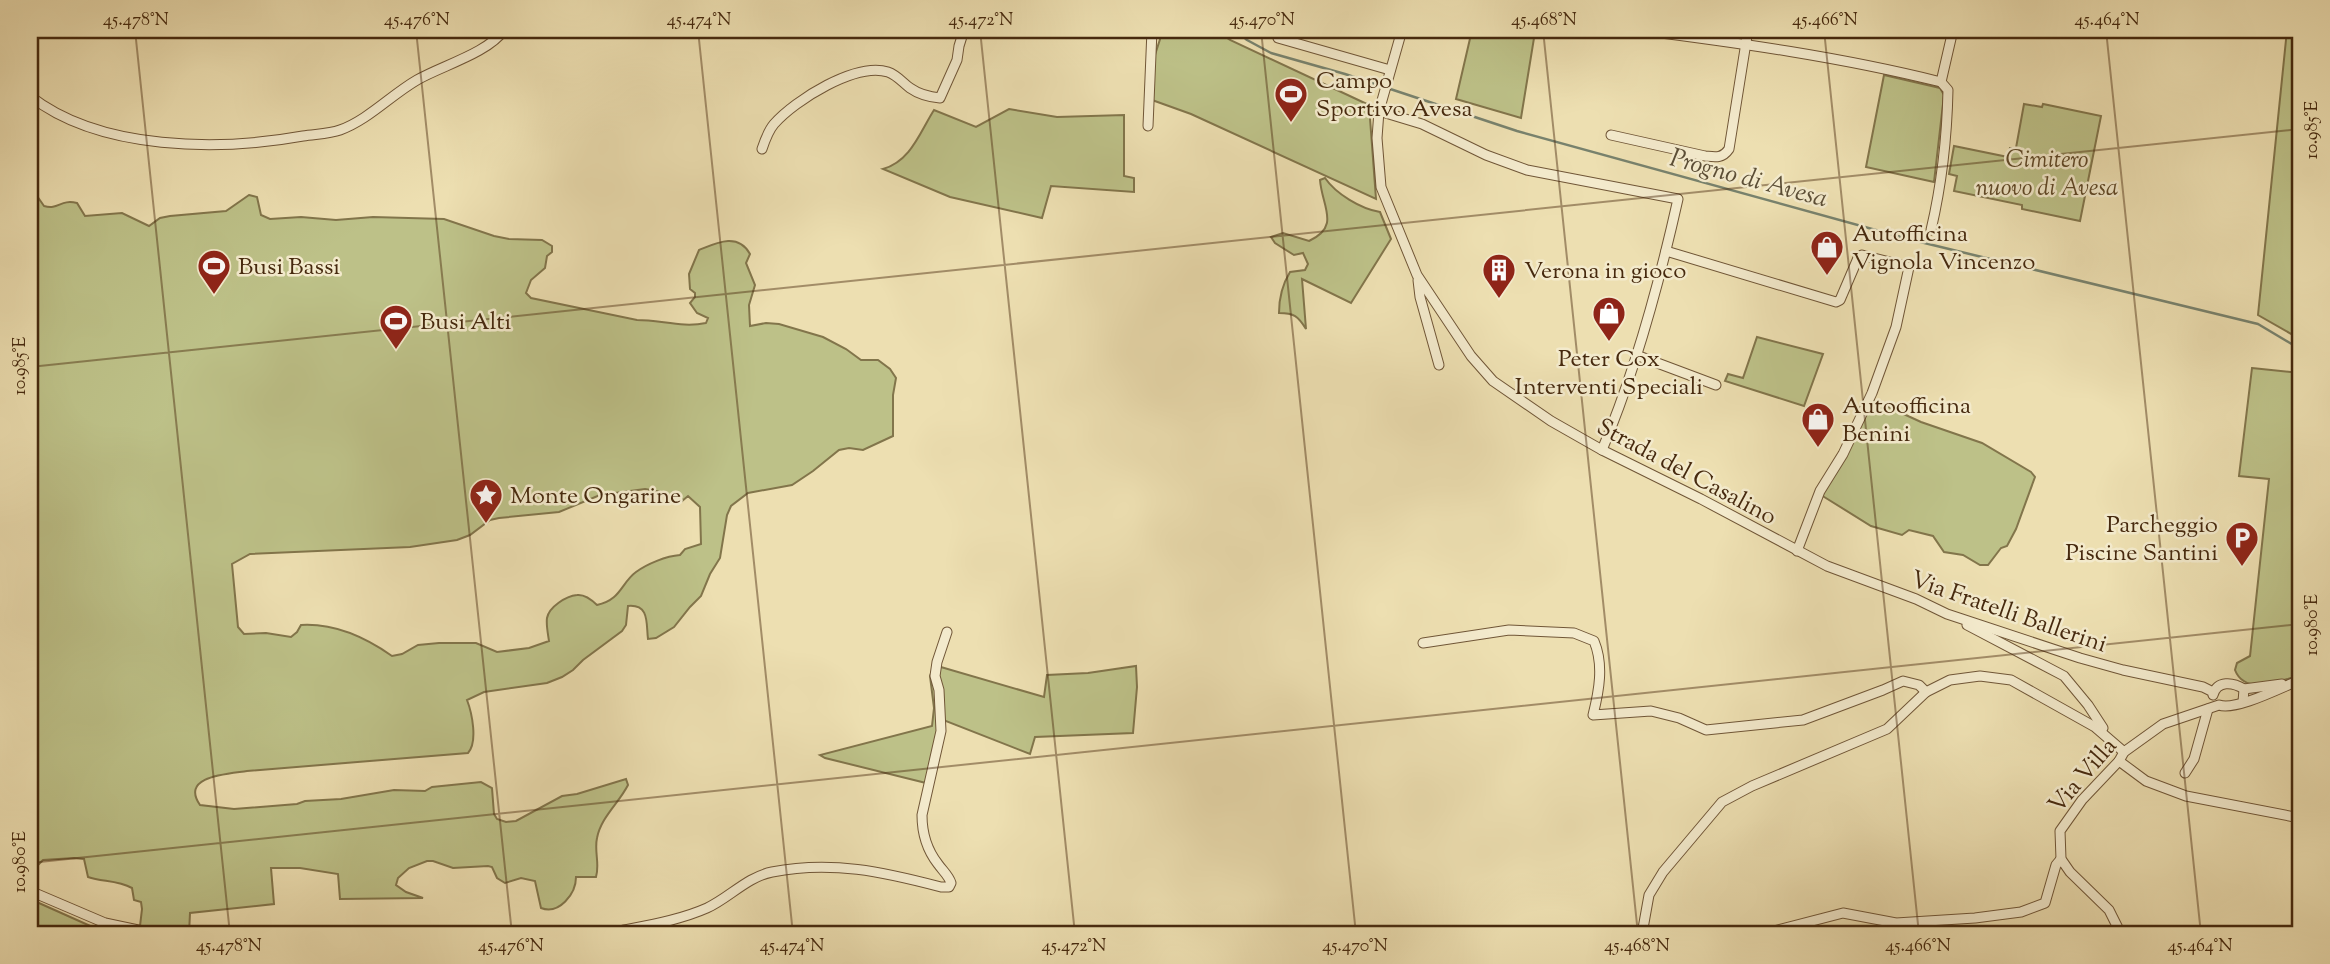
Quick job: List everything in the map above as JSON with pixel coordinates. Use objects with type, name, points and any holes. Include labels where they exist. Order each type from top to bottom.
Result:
[{"type":"street","points":[[30,96],[69,119],[118,136],[164,142],[226,144],[283,140],[340,130],[416,80],[484,47],[504,30]]},
{"type":"street","points":[[762,149],[775,123],[814,93],[829,83],[866,71],[891,73],[924,96],[940,98],[957,60],[964,30]]},
{"type":"street","points":[[1148,126],[1152,30]]},
{"type":"street","name":"Strada del Casalino","points":[[1402,30],[1379,111],[1377,138],[1381,187],[1417,275],[1466,348],[1493,382],[1551,421],[1797,551]]},
{"type":"street","points":[[1638,30],[1745,44],[1941,82],[1948,90],[1947,130],[1941,188],[1931,230]]},
{"type":"street","points":[[1611,135],[1705,156],[1725,155],[1729,149],[1748,30]]},
{"type":"street","points":[[1941,82],[1953,30]]},
{"type":"street","points":[[1278,38],[1390,70]]},
{"type":"street","points":[[1379,111],[1422,124],[1486,155],[1527,170],[1678,199],[1636,355],[1619,411],[1602,450]]},
{"type":"street","points":[[1666,251],[1836,302],[1840,300],[1858,258],[1863,255],[1909,267],[1896,327],[1871,393],[1838,462],[1820,491],[1797,551]]},
{"type":"street","name":"Strada del Casalino","points":[[1417,275],[1420,297],[1439,365]]},
{"type":"street","points":[[1636,355],[1716,385]]},
{"type":"street","name":"Via Fratelli Ballerini","points":[[1797,551],[1827,566],[1947,614],[2080,658],[2203,687],[2213,692]]},
{"type":"street","points":[[1947,614],[2064,676],[2110,738]]},
{"type":"street","points":[[1423,643],[1509,630],[1574,633],[1584,636],[1594,641],[1599,653],[1598,694],[1592,715],[1651,711],[1679,718],[1706,730],[1803,720],[1903,681],[1919,685],[1926,692]]},
{"type":"street","points":[[497,934],[545,930],[604,934],[673,920],[708,908],[744,884],[770,872],[857,868],[883,871],[949,887],[950,879],[927,846],[922,824],[941,731],[940,701],[935,676],[947,632]]},
{"type":"street","points":[[1642,934],[1649,895],[1656,883],[1686,841],[1722,802],[1752,786],[1887,729],[1926,692],[1950,680],[1980,676],[2011,680],[2095,727],[2124,752]]},
{"type":"street","name":"Via Villa","points":[[2213,692],[2224,684],[2231,683],[2244,689],[2297,681]]},
{"type":"street","name":"Via Villa","points":[[1762,934],[1843,913],[1896,923],[2021,912],[2045,903],[2056,865],[2061,859],[2060,831],[2082,800],[2119,761],[2124,752],[2163,724],[2219,705],[2230,706],[2243,702],[2297,681]]},
{"type":"street","points":[[2243,702],[2244,689]]},
{"type":"street","points":[[2213,692],[2214,701],[2219,705]]},
{"type":"street","points":[[2185,773],[2194,759],[2208,709]]},
{"type":"street","points":[[2119,761],[2146,781],[2186,796],[2300,818]]},
{"type":"street","points":[[2061,859],[2070,872],[2109,910],[2121,934]]},
{"type":"street","points":[[30,891],[105,923],[158,934]]},
{"type":"street","points":[[2299,934],[2300,929]]},
{"type":"street","points":[[285,934],[297,934]]},
{"type":"green space","name":"Campo Sportivo Avesa","points":[[1163,30],[1215,30],[1230,40],[1369,105],[1376,199],[1191,114],[1152,100],[1154,58]]},
{"type":"green space","points":[[1472,30],[1535,32],[1521,118],[1456,99]]},
{"type":"green space","points":[[2287,30],[2300,30],[2300,339],[2258,315]]},
{"type":"green space","points":[[1884,75],[1940,88],[1944,95],[1934,182],[1866,167]]},
{"type":"green space","name":"Cimitero nuovo di Avesa","points":[[2024,104],[2042,107],[2043,104],[2101,116],[2080,221],[2022,209],[2022,205],[1954,191],[1957,176],[1949,174],[1954,146],[2008,157],[2010,148],[2016,148]]},
{"type":"green space","points":[[1009,109],[1057,117],[1124,115],[1124,176],[1134,178],[1134,192],[1051,186],[1042,218],[950,197],[883,169],[901,160],[908,153],[934,110],[976,127]]},
{"type":"green space","points":[[1325,178],[1350,200],[1380,212],[1391,239],[1351,303],[1302,279],[1306,329],[1295,316],[1279,313],[1279,307],[1283,286],[1290,272],[1305,270],[1308,264],[1303,253],[1294,255],[1275,243],[1271,237],[1283,233],[1309,241],[1325,229],[1327,215],[1320,180]]},
{"type":"green space","points":[[249,195],[257,197],[261,215],[270,219],[444,219],[494,236],[542,240],[552,246],[552,252],[547,256],[545,268],[531,280],[526,293],[531,298],[637,320],[680,324],[706,323],[708,318],[697,313],[690,303],[695,293],[690,289],[689,274],[699,250],[719,242],[733,241],[745,247],[750,254],[746,263],[755,285],[749,305],[750,326],[779,324],[823,337],[861,360],[878,360],[890,369],[896,378],[893,395],[893,436],[863,450],[839,450],[792,485],[748,493],[731,506],[720,558],[701,596],[674,627],[656,638],[648,639],[646,616],[640,608],[628,606],[626,625],[622,631],[562,677],[547,683],[484,692],[467,700],[473,735],[468,753],[247,771],[209,778],[196,788],[195,795],[200,805],[234,809],[341,799],[394,790],[425,791],[432,787],[481,782],[492,788],[494,814],[497,819],[506,822],[516,821],[562,796],[626,779],[628,785],[599,830],[596,843],[596,877],[576,877],[570,896],[560,906],[541,908],[535,881],[521,878],[505,883],[497,878],[492,867],[488,866],[453,868],[427,861],[409,868],[398,878],[396,885],[423,898],[340,899],[338,874],[300,868],[271,868],[274,904],[190,913],[188,934],[140,926],[141,902],[134,900],[132,888],[88,877],[84,859],[43,860],[30,873],[30,586],[35,582],[30,573],[30,196],[37,196],[44,206],[77,203],[85,216],[122,213],[149,226],[160,218],[170,216],[226,211]],"holes":[[[645,489],[682,501],[688,496],[700,507],[701,544],[685,549],[680,555],[640,569],[605,603],[597,605],[580,595],[563,600],[548,614],[549,641],[529,648],[497,652],[476,643],[439,643],[418,645],[392,656],[360,637],[326,626],[301,625],[291,637],[266,633],[244,634],[238,627],[232,564],[250,554],[410,547],[457,540],[470,535],[490,520],[559,512],[600,495]]]},
{"type":"green space","points":[[1757,337],[1823,354],[1804,406],[1725,381],[1728,374],[1743,378]]},
{"type":"green space","points":[[2252,368],[2300,373],[2300,675],[2255,685],[2240,678],[2235,670],[2237,663],[2250,656],[2269,479],[2239,476]]},
{"type":"green space","points":[[1871,399],[1921,422],[1982,443],[2035,477],[2007,546],[2001,548],[1988,565],[1980,565],[1963,555],[1944,552],[1933,536],[1909,530],[1902,535],[1871,526],[1821,495]]},
{"type":"green space","points":[[934,665],[1044,697],[1047,675],[1088,673],[1136,666],[1133,733],[1035,737],[1030,754],[941,719],[926,783],[820,755],[932,726],[934,708],[930,676]]},
{"type":"green space","points":[[30,899],[97,929],[118,934],[30,934]]},
{"type":"waterway","name":"Progno di Avesa","points":[[1236,30],[1247,40],[1271,53],[1345,74],[1517,131],[1912,240],[2258,324],[2300,349]]},
{"type":"place","name":"Campo Sportivo Avesa","points":[[1291,124]]},
{"type":"place","name":"Autofficina Vignola Vincenzo","points":[[1827,277]]},
{"type":"place","name":"Busi Bassi","points":[[214,296]]},
{"type":"place","name":"Verona in gioco","points":[[1499,300]]},
{"type":"place","name":"Peter Cox Interventi Speciali","points":[[1609,343]]},
{"type":"place","name":"Busi Alti","points":[[396,351]]},
{"type":"place","name":"Autoofficina Benini","points":[[1818,449]]},
{"type":"place","name":"Monte Ongarine","points":[[486,525]]},
{"type":"place","name":"Parcheggio Piscine Santini","points":[[2242,568]]}]
